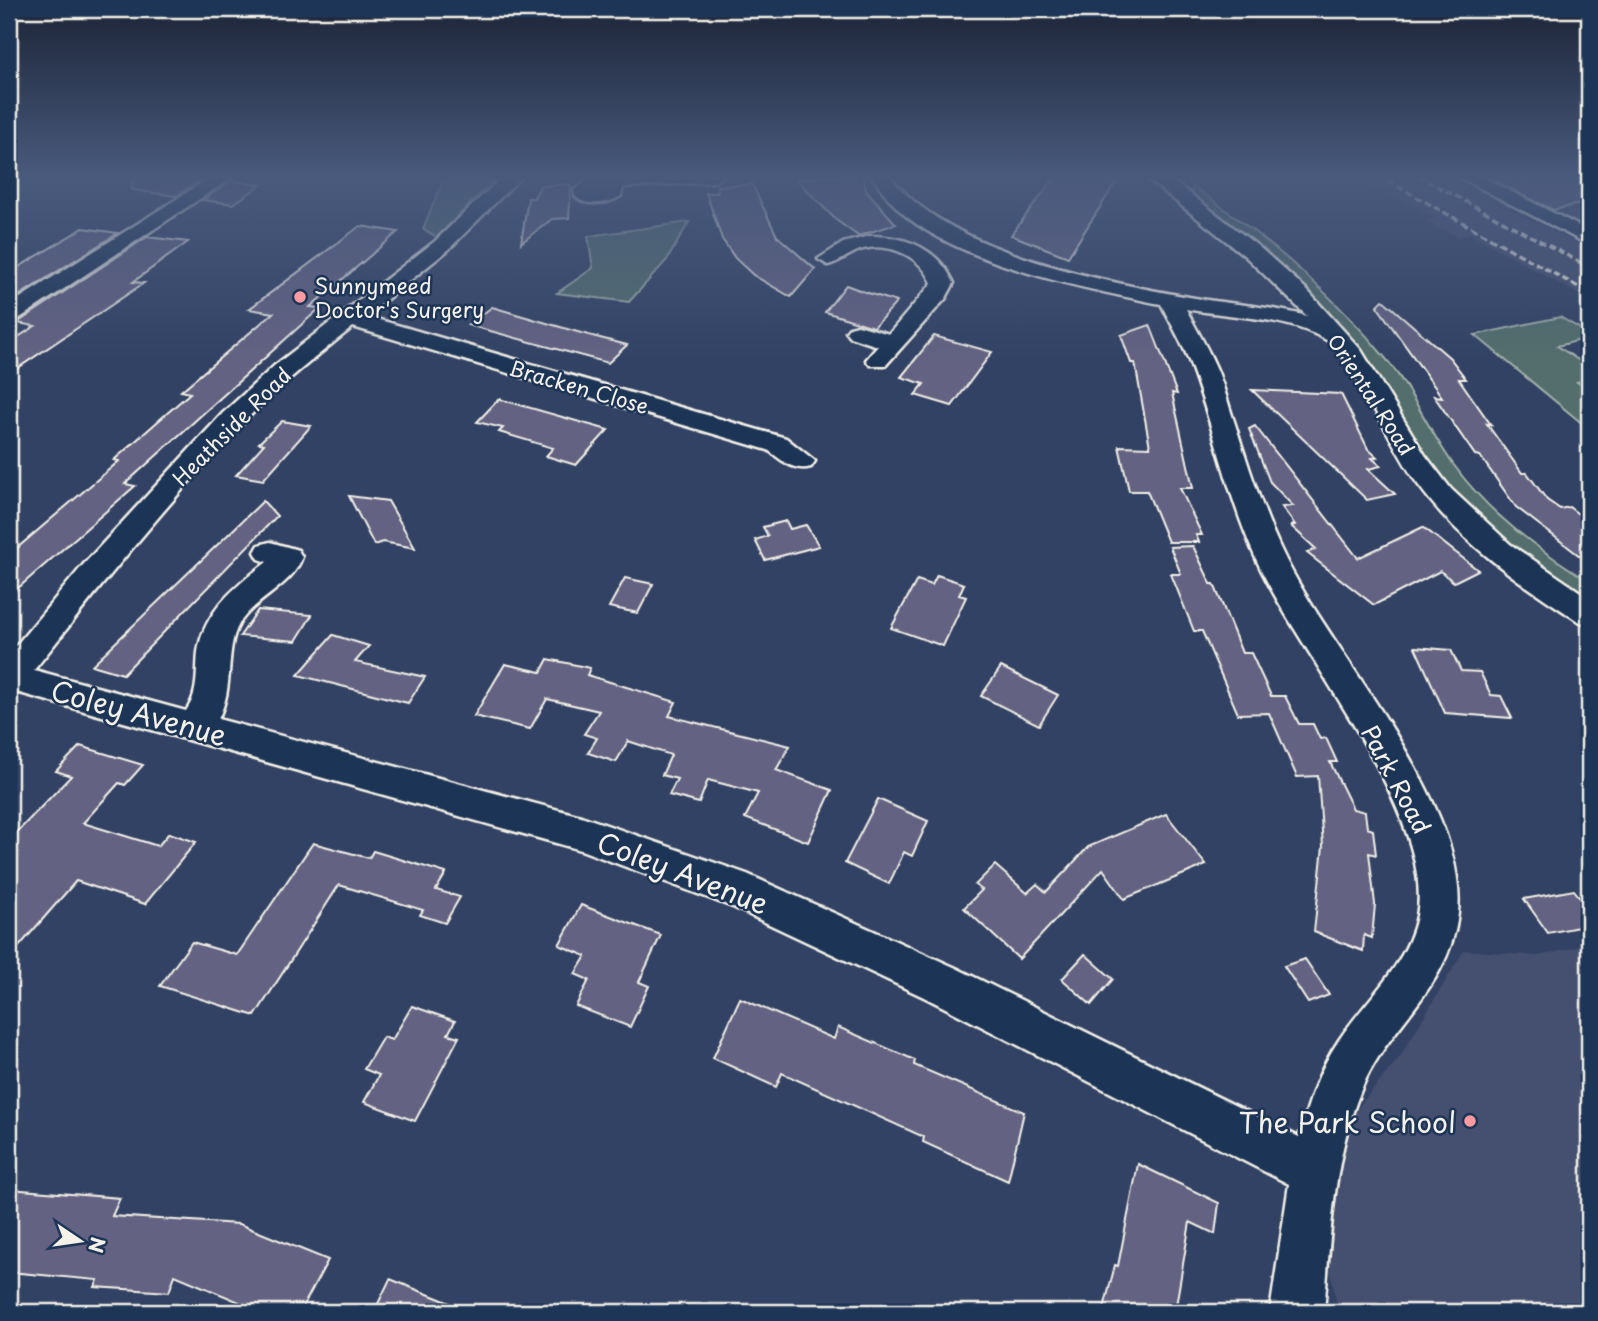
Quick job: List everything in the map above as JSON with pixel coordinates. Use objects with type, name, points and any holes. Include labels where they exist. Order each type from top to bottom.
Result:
[{"type":"street","points":[[9,315],[129,238]]},
{"type":"street","name":"Heathside Road","points":[[9,677],[94,573],[232,419],[284,371],[352,319],[449,238]]},
{"type":"street","points":[[915,252],[945,238]]},
{"type":"street","points":[[962,238],[1048,268],[1169,299],[1314,325],[1341,341]]},
{"type":"street","name":"Oriental Road","points":[[1236,238],[1294,287],[1341,341],[1420,468],[1462,520],[1514,564],[1589,613]]},
{"type":"street","points":[[830,260],[866,243],[895,243],[915,252],[933,265],[943,283],[885,351],[858,332]]},
{"type":"street","points":[[1267,315],[1279,308],[1294,287]]},
{"type":"street","name":"Park Road","points":[[1169,299],[1203,363],[1241,485],[1272,562],[1404,783],[1423,821],[1438,867],[1439,914],[1424,961],[1361,1047],[1341,1081],[1317,1172],[1297,1312]]},
{"type":"street","name":"Bracken Close","points":[[352,319],[734,430],[777,444],[801,461]]},
{"type":"street","points":[[194,726],[207,713],[213,696],[216,651],[223,625],[243,598],[285,563],[287,557],[271,552]]},
{"type":"street","name":"Coley Avenue","points":[[9,677],[581,833],[747,893],[941,983],[1317,1172]]},
{"type":"shaded area","points":[[1478,238],[1565,238],[1589,250],[1589,300]]},
{"type":"shaded area","name":"The Park School","points":[[1589,944],[1589,1312],[1338,1312],[1330,1269],[1339,1139],[1361,1104],[1399,1058],[1464,950],[1539,956]]},
{"type":"green space","points":[[588,238],[680,238],[667,260],[629,302],[557,293],[593,268]]},
{"type":"green space","points":[[1233,238],[1262,238],[1343,311],[1396,372],[1444,451],[1467,482],[1515,529],[1589,581],[1589,604],[1491,538],[1440,484],[1362,358]]},
{"type":"green space","points":[[1560,317],[1589,334],[1589,338],[1557,346],[1589,367],[1589,378],[1577,382],[1589,390],[1589,425],[1584,425],[1475,335]]},
{"type":"building","points":[[67,238],[111,238],[9,302],[9,273]]},
{"type":"building","points":[[146,238],[188,242],[133,282],[144,283],[9,374],[9,343],[35,326],[17,323]]},
{"type":"building","points":[[344,238],[391,238],[310,307],[320,308],[125,484],[135,486],[9,596],[9,555],[119,461],[114,460],[190,393],[181,391],[273,313],[249,309]]},
{"type":"building","points":[[779,238],[815,269],[791,297],[753,275],[735,258],[722,239]]},
{"type":"building","points":[[1018,238],[1080,238],[1068,257]]},
{"type":"building","points":[[846,285],[897,302],[874,327],[825,312]]},
{"type":"building","points":[[1383,300],[1450,358],[1466,379],[1459,379],[1491,425],[1487,424],[1522,473],[1527,473],[1547,500],[1560,509],[1569,507],[1589,522],[1589,563],[1516,507],[1480,456],[1475,455],[1434,396],[1442,397],[1377,306]]},
{"type":"building","points":[[492,307],[627,345],[608,363],[468,325]]},
{"type":"building","points":[[1150,325],[1177,394],[1172,393],[1193,488],[1180,488],[1202,535],[1196,535],[1199,542],[1168,542],[1147,491],[1129,491],[1119,446],[1150,447],[1135,363],[1131,363],[1121,335]]},
{"type":"building","points":[[934,336],[992,352],[952,406],[915,395],[924,384],[901,377]]},
{"type":"building","points":[[1252,390],[1341,394],[1368,449],[1377,457],[1372,458],[1381,466],[1368,469],[1395,494],[1367,500]]},
{"type":"building","points":[[499,399],[608,430],[576,465],[546,456],[553,448],[499,432],[503,428],[477,422]]},
{"type":"building","points":[[282,421],[311,426],[263,480],[236,475],[264,444],[259,443]]},
{"type":"building","points":[[1255,426],[1358,558],[1423,527],[1478,570],[1454,582],[1440,571],[1374,605],[1307,553],[1316,549],[1291,526],[1295,525],[1282,507],[1293,506],[1270,482],[1249,429]]},
{"type":"building","points":[[349,496],[388,501],[415,548],[383,542],[374,545]]},
{"type":"building","points":[[263,501],[277,516],[123,674],[92,665]]},
{"type":"building","points":[[786,521],[790,529],[806,525],[819,546],[765,560],[755,540],[768,536],[763,527]]},
{"type":"building","points":[[1193,546],[1211,584],[1214,584],[1242,653],[1251,653],[1271,696],[1285,696],[1299,724],[1313,724],[1320,739],[1326,738],[1337,762],[1330,762],[1353,809],[1365,812],[1367,828],[1373,830],[1376,855],[1369,853],[1375,904],[1372,938],[1364,935],[1363,951],[1314,932],[1323,846],[1318,776],[1297,777],[1269,713],[1238,714],[1202,631],[1194,631],[1171,574],[1181,574],[1170,547]]},
{"type":"building","points":[[937,575],[964,584],[959,595],[966,597],[943,646],[891,628],[917,580],[932,585]]},
{"type":"building","points":[[625,578],[653,584],[638,613],[609,607]]},
{"type":"building","points":[[258,610],[312,615],[296,641],[240,636]]},
{"type":"building","points":[[333,635],[369,646],[355,662],[425,677],[408,703],[298,675]]},
{"type":"building","points":[[1415,647],[1451,650],[1461,671],[1480,672],[1491,695],[1501,696],[1512,718],[1445,713]]},
{"type":"building","points":[[548,659],[590,668],[587,675],[676,702],[669,716],[790,746],[776,770],[832,790],[808,842],[745,818],[758,793],[708,780],[699,803],[669,795],[677,779],[662,775],[671,755],[628,741],[616,762],[588,753],[597,738],[584,734],[599,711],[547,699],[530,729],[474,716],[505,664],[541,672]]},
{"type":"building","points":[[1001,667],[1058,695],[1039,725],[981,696]]},
{"type":"building","points":[[80,746],[143,765],[125,785],[119,783],[83,823],[158,846],[169,833],[196,842],[145,904],[76,881],[9,958],[9,828],[18,831],[71,776],[56,771]]},
{"type":"building","points":[[878,799],[928,821],[912,856],[904,852],[889,884],[845,863]]},
{"type":"building","points":[[1166,814],[1206,865],[1124,899],[1103,869],[1019,959],[964,908],[982,890],[975,885],[995,865],[1027,893],[1037,884],[1046,892],[1088,847]]},
{"type":"building","points":[[313,843],[369,858],[373,851],[446,873],[436,890],[460,897],[445,923],[420,915],[423,910],[339,885],[255,1016],[160,986],[192,942],[237,955]]},
{"type":"building","points":[[1574,890],[1589,909],[1589,925],[1548,933],[1524,899]]},
{"type":"building","points":[[581,905],[661,935],[639,982],[649,986],[630,1027],[576,1006],[589,980],[575,974],[586,956],[559,945]]},
{"type":"building","points":[[1085,954],[1113,979],[1091,1005],[1062,979]]},
{"type":"building","points":[[1305,959],[1329,995],[1308,1003],[1284,966]]},
{"type":"building","points":[[740,998],[834,1039],[838,1027],[915,1060],[914,1065],[1024,1112],[1008,1181],[923,1142],[924,1137],[782,1073],[776,1087],[713,1058]]},
{"type":"building","points":[[412,1006],[455,1021],[448,1034],[459,1037],[415,1121],[364,1102],[379,1075],[364,1069],[383,1037],[392,1040]]},
{"type":"building","points":[[1138,1164],[1219,1203],[1215,1234],[1190,1222],[1175,1312],[1103,1312],[1115,1265],[1118,1266]]},
{"type":"building","points":[[9,1189],[120,1198],[112,1216],[239,1224],[328,1260],[300,1312],[263,1312],[175,1275],[169,1292],[95,1287],[98,1280],[9,1272]]},
{"type":"building","points":[[390,1279],[470,1311],[470,1312],[374,1312]]},
{"type":"railway","points":[[1490,238],[1589,293]]},
{"type":"railway","points":[[1534,238],[1589,267]]},
{"type":"place","name":"Sunnymeed Doctor's Surgery","points":[[300,297]]},
{"type":"place","name":"The Park School","points":[[1470,1121]]}]
